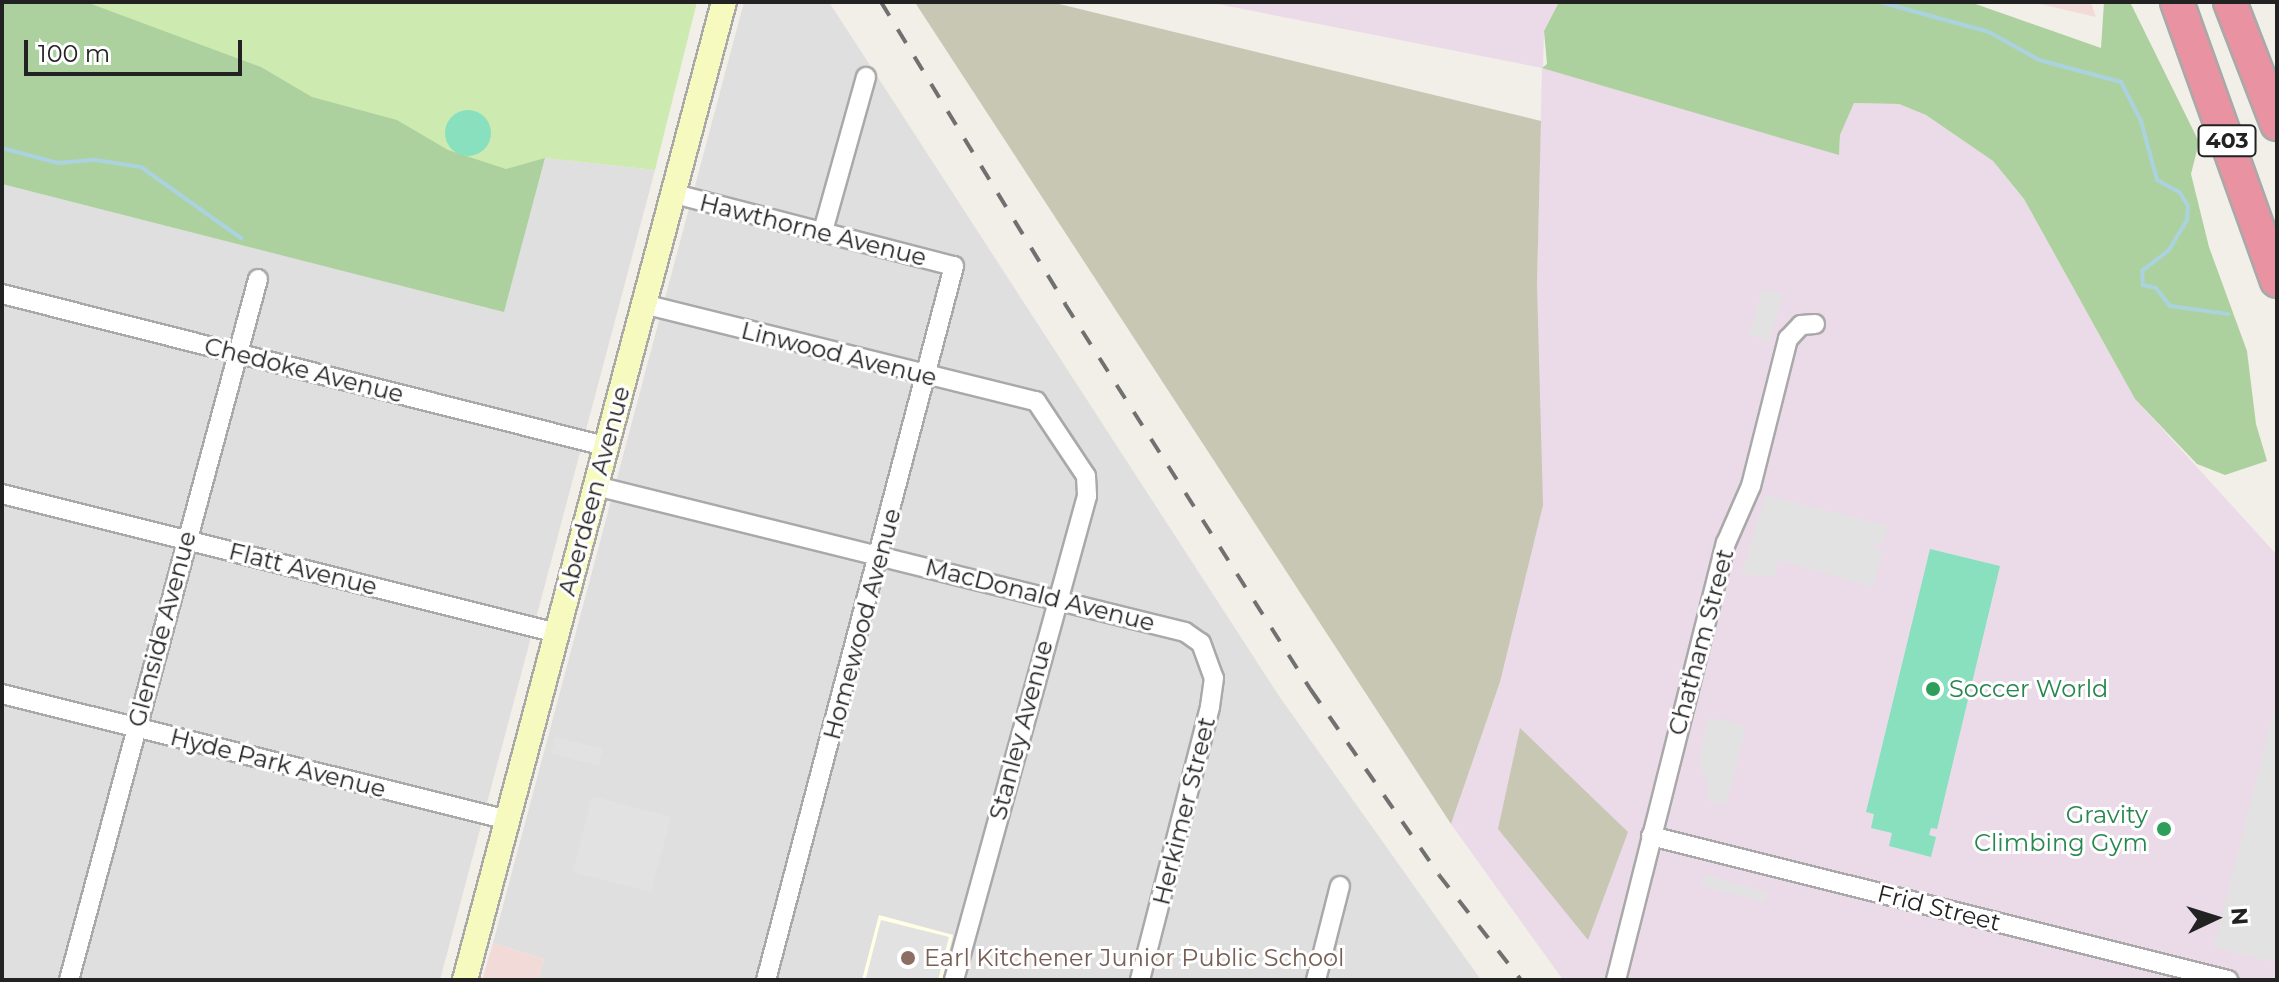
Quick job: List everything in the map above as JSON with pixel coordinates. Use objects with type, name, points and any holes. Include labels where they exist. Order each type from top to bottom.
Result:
[{"type":"highway","name":"403","points":[[2177,2],[2277,281]]},
{"type":"highway","name":"403","points":[[2230,2],[2277,124]]},
{"type":"main road","name":"Aberdeen Avenue","points":[[465,980],[724,2]]},
{"type":"street","points":[[823,231],[866,77]]},
{"type":"street","name":"Hawthorne Avenue","points":[[671,193],[954,266]]},
{"type":"street","name":"Homewood Avenue","points":[[766,980],[954,266]]},
{"type":"street","name":"Glenside Avenue","points":[[69,980],[134,728],[258,279]]},
{"type":"street","name":"Chedoke Avenue","points":[[2,294],[605,446]]},
{"type":"street","name":"Linwood Avenue","points":[[643,304],[926,377],[1036,401]]},
{"type":"street","name":"Chatham Street","points":[[1616,980],[1724,549],[1751,486],[1788,339],[1801,325],[1815,324]]},
{"type":"street","name":"Stanley Avenue","points":[[954,980],[1088,485],[1036,401]]},
{"type":"street","name":"MacDonald Avenue","points":[[596,486],[1185,632],[1201,643]]},
{"type":"street","name":"Flatt Avenue","points":[[2,494],[557,633]]},
{"type":"street","name":"Herkimer Street","points":[[1140,980],[1210,707],[1214,678],[1201,643]]},
{"type":"street","name":"Hyde Park Avenue","points":[[2,694],[508,820]]},
{"type":"street","name":"Frid Street","points":[[1651,836],[2228,980]]},
{"type":"street","points":[[1316,980],[1340,886]]},
{"type":"shaded area","points":[[744,2],[829,2],[1279,696],[1481,980],[942,980],[953,935],[879,916],[862,980],[538,980],[544,959],[493,943]]},
{"type":"shaded area","points":[[1051,2],[1541,121],[1537,284],[1543,505],[1500,682],[1451,824],[916,4]]},
{"type":"shaded area","points":[[1207,2],[1559,2],[1544,31],[1543,68],[1839,154],[1840,135],[1854,103],[1899,104],[1926,115],[1993,161],[2024,199],[2135,399],[2277,555],[2277,980],[1563,980],[1451,824],[1500,682],[1537,284],[1542,68]]},
{"type":"shaded area","points":[[2031,2],[2091,2],[2096,17]]},
{"type":"shaded area","points":[[545,158],[655,170],[440,980],[2,980],[2,184],[504,311]]},
{"type":"shaded area","points":[[1762,289],[1783,295],[1769,341],[1749,335]]},
{"type":"shaded area","points":[[1765,495],[1888,526],[1884,540],[1872,548],[1883,551],[1873,587],[1778,560],[1774,577],[1742,574]]},
{"type":"shaded area","points":[[2277,698],[2277,963],[2214,947]]},
{"type":"shaded area","points":[[1708,717],[1740,724],[1745,732],[1726,805],[1708,801],[1708,783],[1699,762]]},
{"type":"shaded area","points":[[1520,728],[1628,832],[1588,940],[1498,829]]},
{"type":"shaded area","points":[[555,737],[603,749],[599,766],[551,754]]},
{"type":"shaded area","points":[[592,796],[671,817],[651,892],[573,872]]},
{"type":"shaded area","points":[[1704,875],[1767,892],[1764,902],[1701,886]]},
{"type":"shaded area","name":"Earl Kitchener Junior Public School","points":[[879,915],[953,935],[942,980],[862,980]]},
{"type":"shaded area","name":"Earl Kitchener Junior Public School","points":[[881,920],[949,937],[938,980],[866,978]]},
{"type":"shaded area","points":[[493,943],[544,959],[538,980],[482,980]]},
{"type":"green space","points":[[2,2],[86,2],[261,67],[312,97],[397,120],[448,150],[506,169],[545,158],[504,312],[2,184]]},
{"type":"green space","points":[[5,2],[697,2],[655,170],[545,158],[509,186]]},
{"type":"green space","points":[[1559,2],[1970,2],[2101,48],[2104,2],[2130,2],[2199,142],[2191,174],[2209,247],[2247,351],[2256,424],[2267,461],[2225,475],[2197,464],[2135,399],[2024,199],[1993,161],[1926,115],[1899,104],[1854,103],[1840,135],[1839,155],[1542,68],[1547,64],[1544,31]]},
{"type":"green space","points":[[468,110],[484,117],[491,133],[484,149],[468,156],[452,149],[445,133],[452,117]]},
{"type":"green space","name":"Soccer World","points":[[1930,549],[2000,566],[1937,829],[1931,828],[1929,835],[1936,837],[1931,857],[1889,846],[1892,833],[1871,828],[1874,814],[1866,812]]},
{"type":"waterway","points":[[1880,2],[1989,32],[2039,60],[2121,82],[2141,121],[2157,180],[2180,193],[2188,206],[2187,220],[2169,250],[2142,271],[2143,285],[2156,288],[2170,306],[2228,314]]},
{"type":"waterway","points":[[2,148],[58,163],[95,160],[141,167],[241,238]]},
{"type":"railway","points":[[881,2],[1065,304],[1311,690],[1439,875],[1521,980]]},
{"type":"place","name":"Soccer World","points":[[1933,689]]},
{"type":"place","name":"Gravity Climbing Gym","points":[[2164,829]]},
{"type":"place","name":"Earl Kitchener Junior Public School","points":[[908,958]]}]
